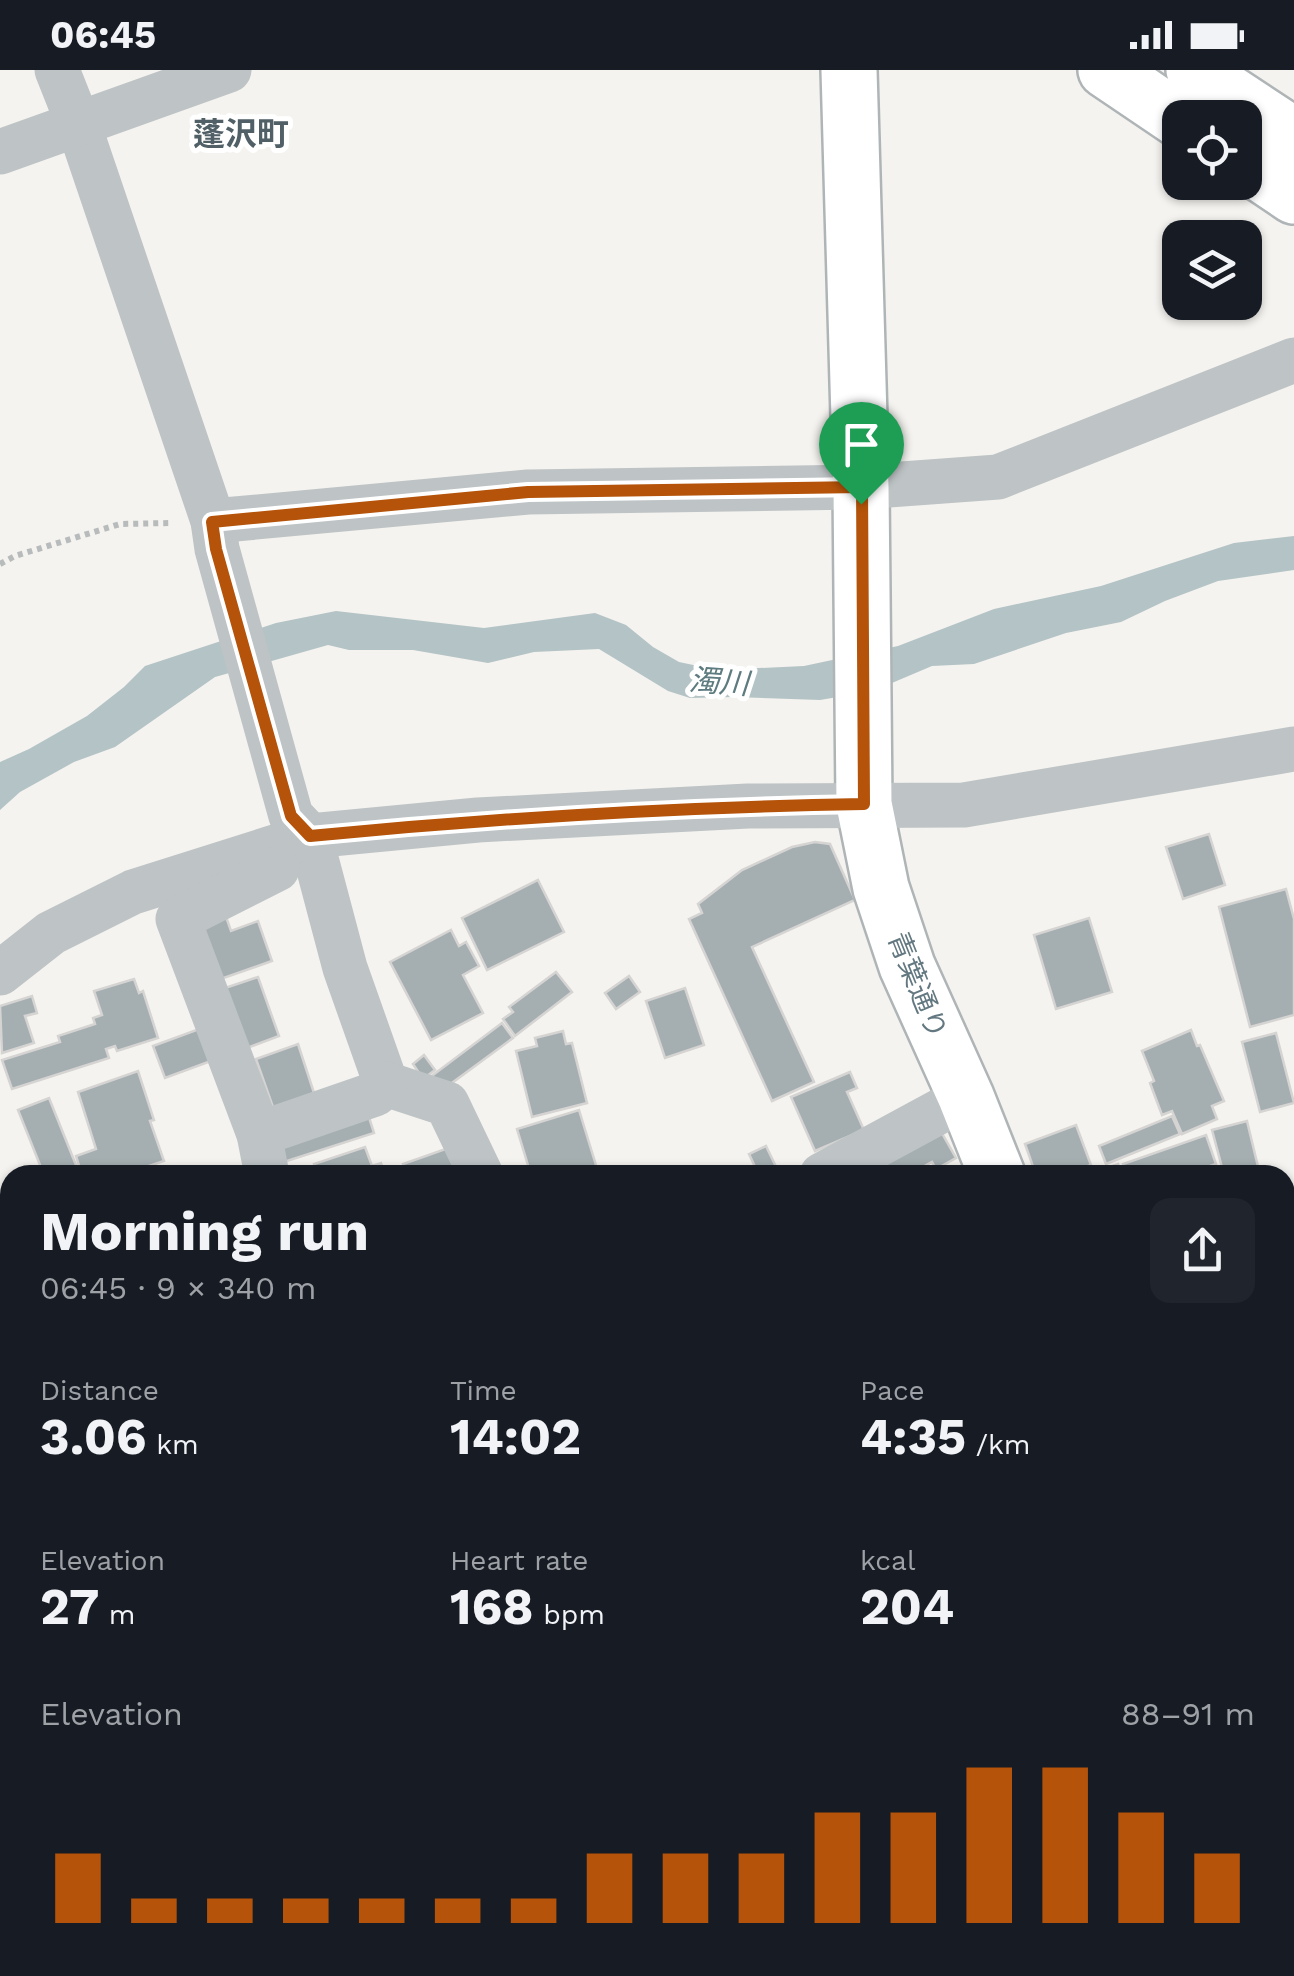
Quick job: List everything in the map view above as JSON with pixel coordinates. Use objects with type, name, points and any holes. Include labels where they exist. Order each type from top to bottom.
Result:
[{"type":"main road","name":"青葉通り","points":[[849,70],[861,496],[864,796],[881,888],[907,966],[993,1165]]},
{"type":"main road","points":[[1106,70],[1162,108]]},
{"type":"main road","points":[[1194,70],[1294,136]]},
{"type":"main road","points":[[1262,174],[1294,196]]},
{"type":"street","points":[[57,70],[214,535],[298,831],[386,1084]]},
{"type":"street","points":[[0,152],[230,70]]},
{"type":"street","points":[[214,535],[528,492],[861,496],[998,476],[1294,360]]},
{"type":"street","points":[[0,973],[51,933],[133,892],[298,831],[864,796],[964,805],[1294,749]]},
{"type":"street","points":[[298,831],[278,868],[178,918],[263,1155],[375,1094],[386,1084]]},
{"type":"street","points":[[386,1084],[447,1104],[477,1165]]},
{"type":"street","points":[[840,1165],[966,1097]]},
{"type":"path","points":[[0,564],[120,524],[214,535]]},
{"type":"water","name":"濁川","points":[[1294,536],[1294,570],[1218,581],[1121,622],[1066,633],[974,664],[932,666],[873,691],[820,700],[690,698],[668,691],[599,649],[534,652],[488,663],[413,650],[349,650],[328,645],[215,677],[115,747],[74,762],[20,792],[0,810],[0,762],[87,716],[145,666],[276,623],[336,611],[484,628],[595,613],[626,625],[679,662],[717,670],[804,666],[898,646],[994,609],[1101,586],[1234,543]]},
{"type":"building","points":[[1209,834],[1225,885],[1183,899],[1166,847]]},
{"type":"building","points":[[815,842],[830,844],[855,900],[752,947],[814,1082],[772,1101],[689,919],[702,913],[698,904],[742,870],[792,847]]},
{"type":"building","points":[[538,880],[564,932],[487,970],[462,918]]},
{"type":"building","points":[[1286,889],[1294,919],[1294,1015],[1250,1027],[1219,907]]},
{"type":"building","points":[[224,911],[231,931],[258,921],[272,961],[218,980],[196,920]]},
{"type":"building","points":[[1089,918],[1112,992],[1056,1009],[1034,935]]},
{"type":"building","points":[[451,930],[459,946],[466,942],[479,966],[463,975],[483,1013],[431,1040],[390,962]]},
{"type":"building","points":[[556,972],[572,992],[515,1036],[503,1019],[513,1012],[509,1007]]},
{"type":"building","points":[[629,976],[640,992],[616,1009],[605,993]]},
{"type":"building","points":[[258,977],[279,1036],[247,1048],[225,988]]},
{"type":"building","points":[[134,979],[139,993],[143,991],[158,1038],[117,1051],[115,1046],[106,1049],[109,1058],[12,1089],[2,1060],[60,1042],[58,1036],[95,1024],[93,1018],[102,1015],[94,991]]},
{"type":"building","points":[[685,988],[704,1045],[665,1058],[646,1001]]},
{"type":"building","points":[[32,996],[37,1013],[25,1016],[34,1043],[2,1053],[0,1006]]},
{"type":"building","points":[[502,1023],[513,1038],[445,1088],[425,1081]]},
{"type":"building","points":[[199,1029],[211,1061],[165,1078],[153,1046]]},
{"type":"building","points":[[1191,1030],[1224,1101],[1212,1106],[1217,1119],[1182,1134],[1172,1111],[1162,1115],[1142,1051]]},
{"type":"building","points":[[563,1031],[566,1044],[572,1043],[587,1103],[532,1117],[516,1051],[537,1046],[535,1038]]},
{"type":"building","points":[[1276,1033],[1294,1103],[1260,1112],[1242,1042]]},
{"type":"building","points":[[298,1044],[315,1096],[274,1110],[256,1059]]},
{"type":"building","points":[[424,1055],[435,1070],[423,1079],[413,1064]]},
{"type":"building","points":[[138,1071],[164,1161],[152,1165],[79,1165],[76,1156],[96,1149],[78,1092]]},
{"type":"building","points":[[850,1072],[857,1088],[847,1092],[864,1130],[815,1151],[791,1097]]},
{"type":"building","points":[[49,1098],[76,1165],[40,1165],[18,1110]]},
{"type":"building","points":[[579,1110],[596,1165],[528,1165],[517,1129]]},
{"type":"building","points":[[367,1111],[374,1133],[284,1162],[277,1140]]},
{"type":"building","points":[[1172,1116],[1180,1134],[1106,1164],[1099,1146]]},
{"type":"building","points":[[1247,1121],[1258,1165],[1221,1165],[1212,1130]]},
{"type":"building","points":[[1076,1125],[1091,1165],[1032,1165],[1025,1144]]},
{"type":"building","points":[[939,1128],[956,1158],[943,1165],[872,1165]]},
{"type":"building","points":[[1206,1135],[1216,1164],[1123,1165]]},
{"type":"building","points":[[766,1146],[775,1165],[754,1165],[749,1154]]},
{"type":"building","points":[[365,1147],[372,1165],[314,1165]]},
{"type":"building","points":[[451,1147],[457,1165],[403,1165]]},
{"type":"district","name":"蓬沢町","points":[[241,134]]},
{"type":"route","points":[[862,487],[861,504],[864,804],[478,820],[310,836],[291,816],[216,549],[212,522],[528,492],[862,487]]}]
